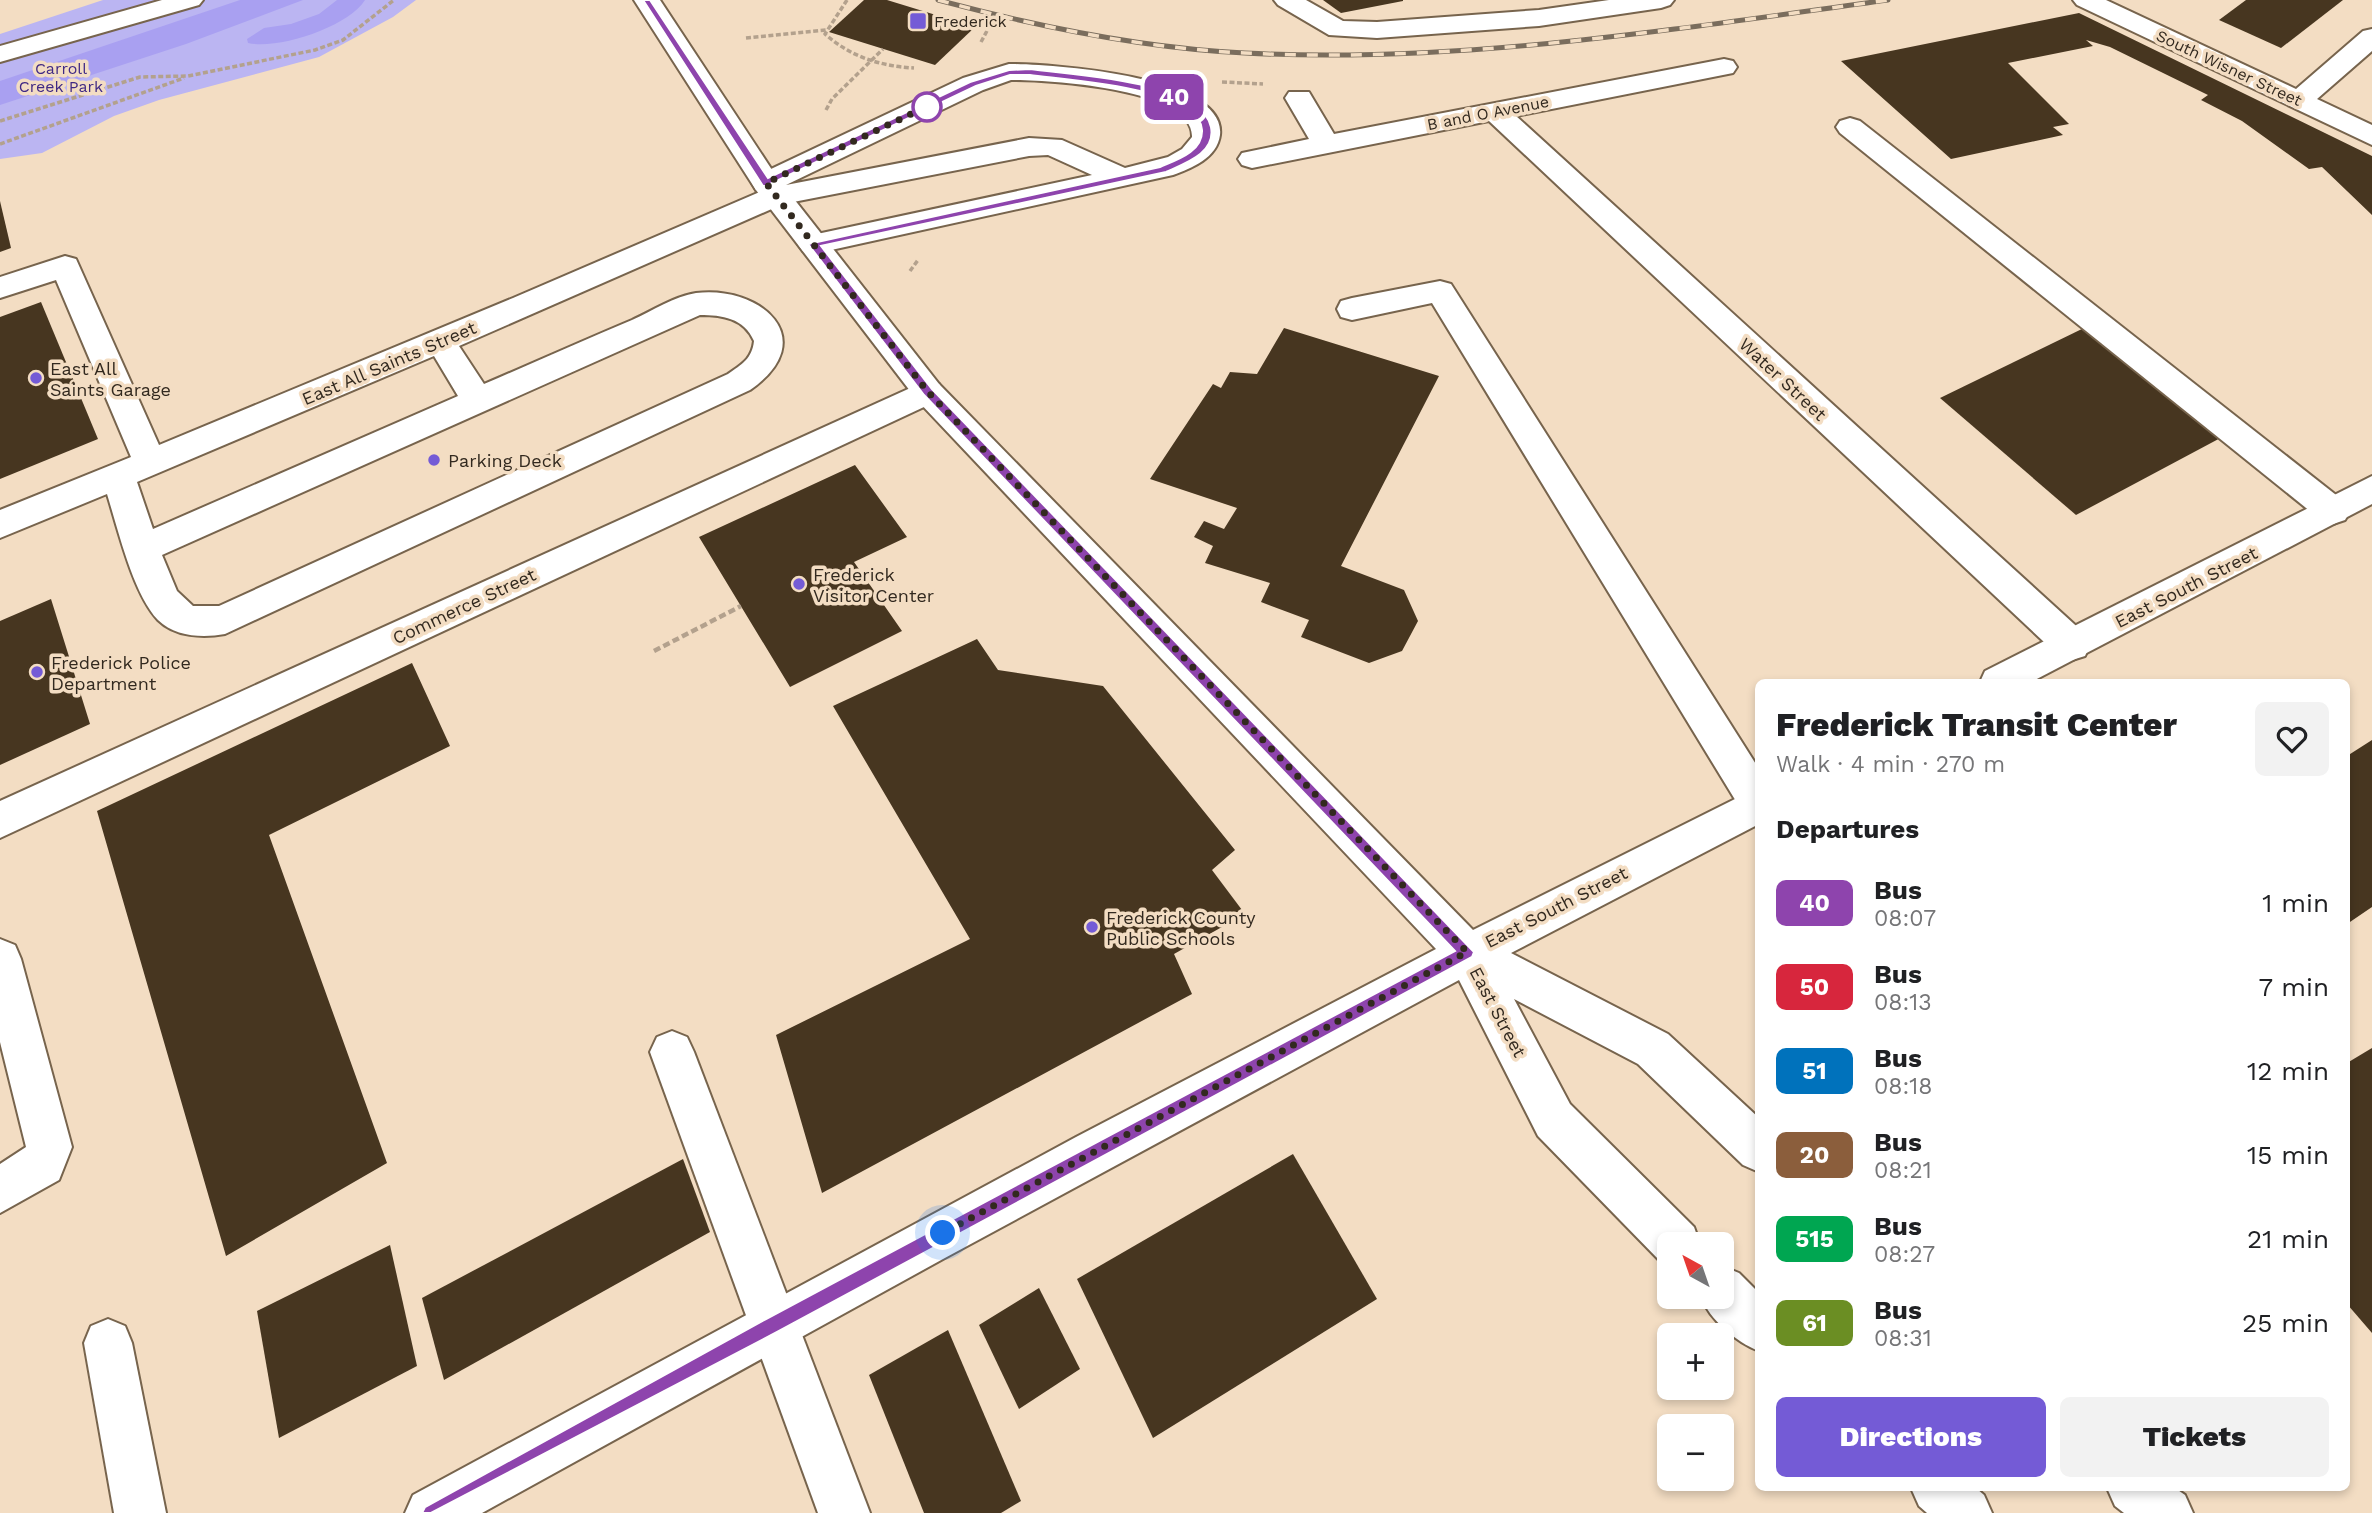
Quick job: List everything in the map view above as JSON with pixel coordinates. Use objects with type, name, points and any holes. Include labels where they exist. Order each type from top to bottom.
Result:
[{"type":"street","points":[[0,54],[190,0]]},
{"type":"street","points":[[647,0],[771,190],[928,392],[1467,952]]},
{"type":"street","points":[[1287,0],[1338,29],[1377,30],[1539,18],[1661,0]]},
{"type":"street","name":"South Wisner Street","points":[[2087,0],[2372,136]]},
{"type":"street","points":[[2300,101],[2372,37]]},
{"type":"street","name":"B and O Avenue","points":[[1252,159],[1724,68]]},
{"type":"street","points":[[771,190],[973,84],[1009,72],[1030,72],[1158,91],[1189,104],[1204,118],[1207,131],[1204,145],[1189,158],[1163,169],[813,244]]},
{"type":"street","points":[[1298,98],[1326,145]]},
{"type":"street","name":"Water Street","points":[[1495,112],[2071,645]]},
{"type":"street","points":[[1850,127],[2333,511]]},
{"type":"street","points":[[771,190],[1028,147],[1052,146],[1122,178]]},
{"type":"street","name":"East All Saints Street","points":[[0,526],[440,341],[771,190]]},
{"type":"street","points":[[0,288],[65,266],[150,463]]},
{"type":"street","points":[[1352,309],[1440,290],[1755,798]]},
{"type":"street","points":[[118,476],[144,548],[164,602],[184,619],[197,622],[225,619],[739,382],[762,365],[768,354],[769,341],[757,320],[734,305],[696,304],[144,548]]},
{"type":"street","points":[[440,341],[477,400]]},
{"type":"street","name":"Commerce Street","points":[[0,820],[928,392]]},
{"type":"street","name":"East South Street","points":[[2004,679],[2372,489]]},
{"type":"street","name":"East South Street","points":[[431,1513],[772,1325],[1467,952],[1755,806]]},
{"type":"street","name":"East Street","points":[[1467,952],[1653,1049],[1755,1145]]},
{"type":"street","name":"East Street","points":[[1467,952],[1554,1120],[1665,1232]]},
{"type":"street","points":[[0,959],[50,1147],[43,1164],[0,1190]]},
{"type":"street","points":[[672,1052],[844,1513]]},
{"type":"street","points":[[1734,1302],[1755,1323]]},
{"type":"street","points":[[108,1343],[141,1513]]},
{"type":"street","points":[[1940,1491],[1966,1513]]},
{"type":"street","points":[[2137,1491],[2167,1513]]},
{"type":"path","points":[[0,144],[188,76],[283,58],[343,40],[394,0]]},
{"type":"path","points":[[847,0],[825,34],[835,44],[871,62],[922,68]]},
{"type":"path","points":[[975,47],[988,29]]},
{"type":"path","points":[[746,38],[827,30]]},
{"type":"path","points":[[826,111],[832,99],[883,49]]},
{"type":"path","points":[[0,121],[140,77],[188,76]]},
{"type":"path","points":[[654,651],[741,606]]},
{"type":"green space","name":"Carroll Creek Park","points":[[103,0],[416,0],[393,17],[319,57],[159,100],[114,116],[42,153],[0,159],[0,34]]},
{"type":"shaded area","points":[[240,0],[303,0],[186,44],[0,105],[0,81]]},
{"type":"shaded area","points":[[337,0],[365,0],[344,19],[311,34],[277,43],[248,43],[247,39],[264,28],[291,24],[319,14]]},
{"type":"building","name":"Frederick","points":[[864,0],[887,0],[975,27],[935,65],[829,32]]},
{"type":"building","points":[[1323,0],[1403,0],[1403,1],[1341,13]]},
{"type":"building","points":[[2246,0],[2343,0],[2281,48],[2219,20]]},
{"type":"building","points":[[2079,13],[2372,156],[2372,215],[2322,167],[2309,169],[2242,121],[2201,100],[2208,95],[2110,47],[2086,40],[2093,46],[2008,63],[2069,124],[2053,127],[2063,135],[1951,159],[1841,61]]},
{"type":"building","points":[[0,201],[11,248],[0,252]]},
{"type":"building","name":"East All Saints Garage","points":[[41,302],[98,439],[0,479],[0,317]]},
{"type":"building","points":[[2086,327],[2226,435],[2076,515],[1940,398]]},
{"type":"building","points":[[1284,328],[1439,376],[1341,566],[1404,590],[1418,621],[1402,651],[1369,663],[1301,637],[1309,620],[1261,602],[1270,583],[1205,563],[1213,546],[1194,537],[1204,521],[1224,529],[1237,508],[1150,479],[1213,384],[1221,388],[1230,372],[1257,374]]},
{"type":"building","name":"Frederick Visitor Center","points":[[855,465],[907,537],[854,562],[902,631],[790,687],[699,537]]},
{"type":"building","name":"Frederick Police Department","points":[[51,599],[90,724],[0,765],[0,621]]},
{"type":"building","name":"Frederick County Public Schools","points":[[977,639],[998,670],[1103,686],[1235,850],[1212,870],[1245,914],[1174,954],[1192,994],[822,1193],[776,1035],[970,939],[833,706]]},
{"type":"building","points":[[412,663],[450,746],[269,835],[387,1163],[226,1256],[97,811]]},
{"type":"building","points":[[2372,740],[2372,907],[2350,922],[2350,754]]},
{"type":"building","points":[[2372,1048],[2372,1333],[2350,1307],[2350,1061]]},
{"type":"building","points":[[1293,1154],[1377,1299],[1153,1438],[1077,1279]]},
{"type":"building","points":[[683,1159],[710,1232],[444,1380],[422,1298]]},
{"type":"building","points":[[390,1245],[417,1366],[279,1438],[257,1311]]},
{"type":"building","points":[[1039,1288],[1080,1369],[1019,1409],[979,1325]]},
{"type":"building","points":[[948,1330],[1021,1501],[1001,1513],[924,1513],[869,1375]]},
{"type":"railway","points":[[938,0],[1014,19],[1129,41],[1245,53],[1326,55],[1487,49],[1567,42],[1888,0]]},
{"type":"bus line","name":"40","points":[[431,1513],[772,1325],[1467,952],[928,392],[813,244],[1163,169],[1189,158],[1204,145],[1207,131],[1204,118],[1189,104],[1158,91],[1030,72],[1009,72],[973,84],[766,183],[647,0]]},
{"type":"place","name":"Frederick","points":[[918,21]]},
{"type":"place","name":"East All Saints Garage","points":[[36,378]]},
{"type":"place","name":"Parking Deck","points":[[434,460]]},
{"type":"place","name":"Frederick Visitor Center","points":[[799,584]]},
{"type":"place","name":"Frederick Police Department","points":[[37,672]]},
{"type":"place","name":"Frederick County Public Schools","points":[[1092,927]]},
{"type":"route","points":[[927,107],[930,105],[766,183],[928,392],[1467,952],[943,1233]]}]
